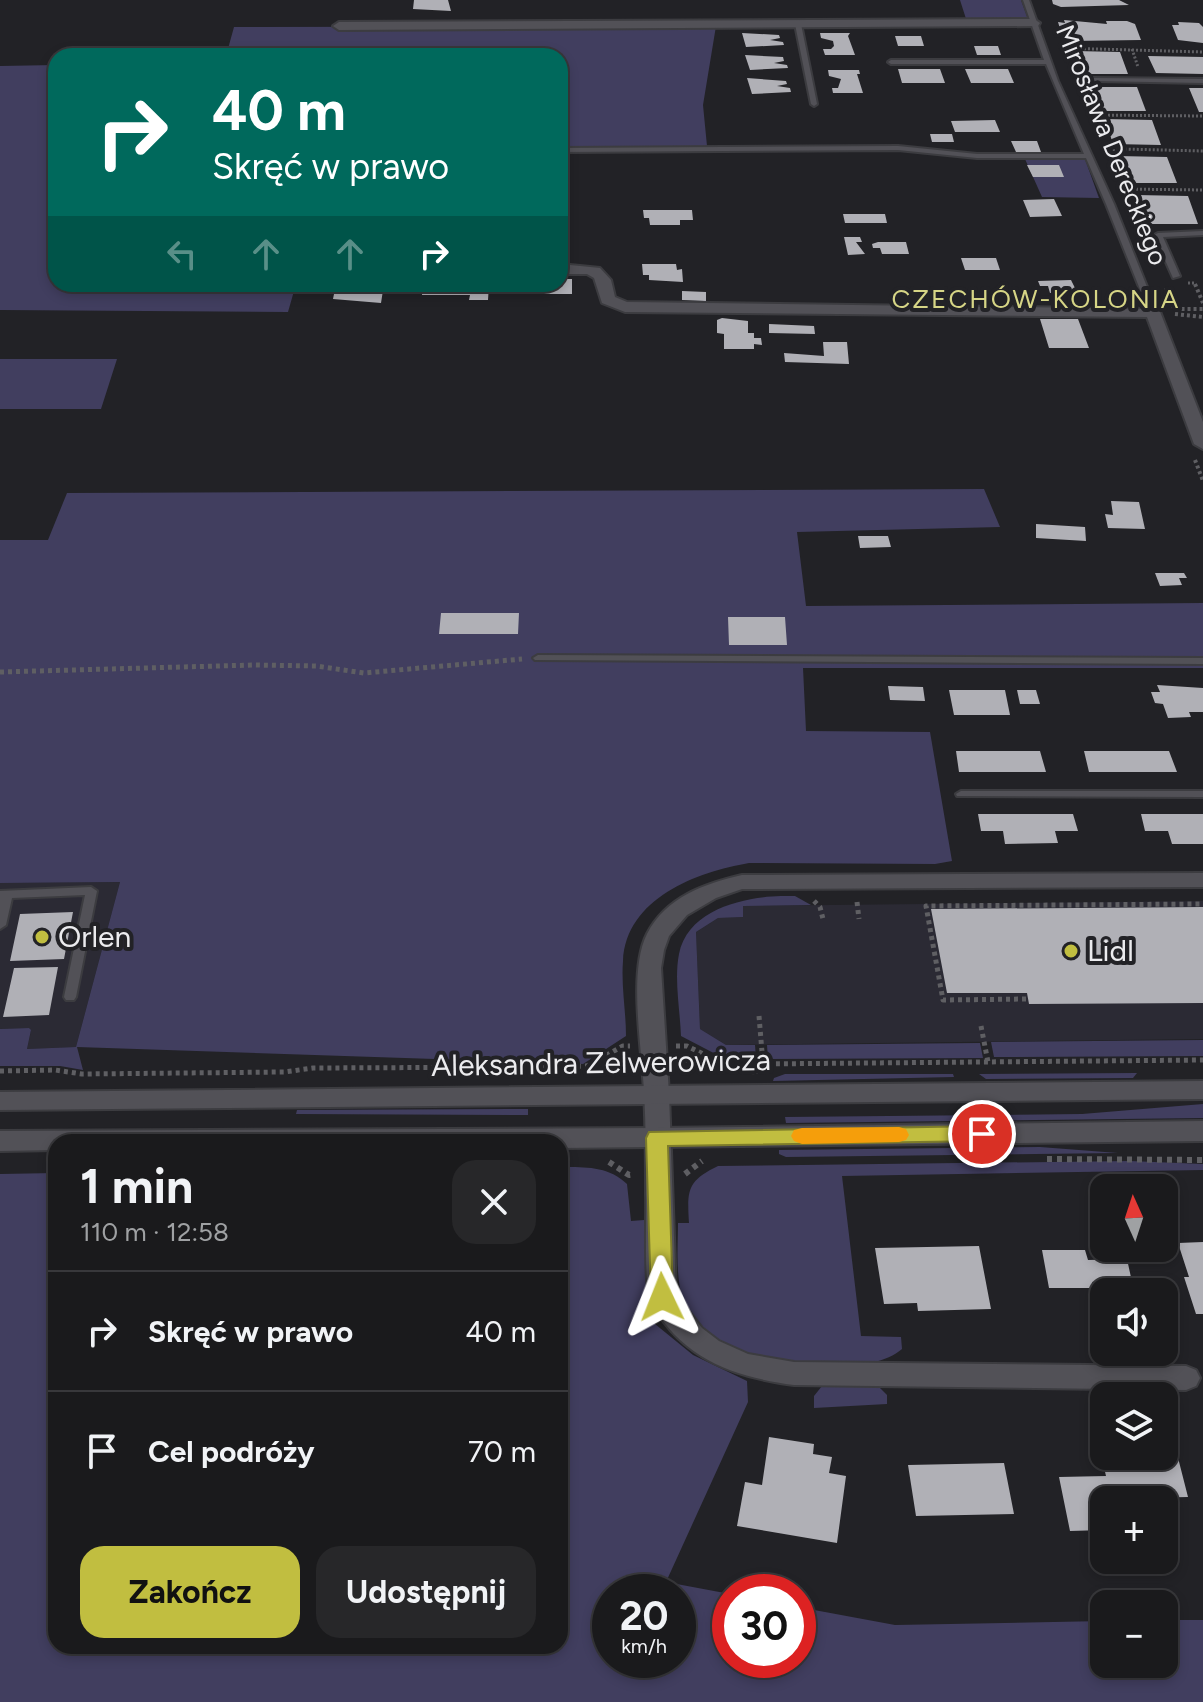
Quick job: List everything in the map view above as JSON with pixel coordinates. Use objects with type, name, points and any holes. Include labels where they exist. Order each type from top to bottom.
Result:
[{"type":"street","points":[[339,26],[1034,23]]},
{"type":"street","points":[[568,270],[598,272],[605,278],[608,300],[625,307],[1160,313]]},
{"type":"street","name":"Mirosława Dereckiego","points":[[1160,313],[1200,427],[1203,444]]},
{"type":"street","points":[[1186,1378],[819,1376],[769,1372],[735,1364],[698,1344],[675,1321],[662,1297],[650,951],[656,936],[676,911],[708,892],[765,880],[1203,880]]},
{"type":"street","name":"Aleksandra Zelwerowicza","points":[[0,1101],[1203,1090]]},
{"type":"street","points":[[568,1139],[1203,1131]]},
{"type":"street","points":[[0,1141],[48,1142]]},
{"type":"lane","name":"Mirosława Dereckiego","points":[[1026,0],[1047,62],[1160,313]]},
{"type":"lane","points":[[798,24],[814,104]]},
{"type":"lane","points":[[891,62],[1047,62]]},
{"type":"lane","points":[[1095,79],[1203,81]]},
{"type":"lane","points":[[568,150],[898,148],[977,156],[1089,156]]},
{"type":"lane","points":[[1176,276],[1158,235],[1203,233]]},
{"type":"lane","points":[[538,658],[1203,661]]},
{"type":"lane","points":[[961,794],[1203,794]]},
{"type":"lane","points":[[0,925],[4,894],[91,891],[70,997]]},
{"type":"path","points":[[1042,47],[1203,52]]},
{"type":"path","points":[[1132,49],[1140,74]]},
{"type":"path","points":[[1087,115],[1203,116]]},
{"type":"path","points":[[1101,157],[1105,152],[1117,149],[1203,151]]},
{"type":"path","points":[[1117,189],[1203,190]]},
{"type":"path","points":[[1174,309],[1203,313]]},
{"type":"path","points":[[1160,313],[1203,313]]},
{"type":"path","points":[[3,672],[254,665],[316,666],[364,673],[538,658]]},
{"type":"path","points":[[810,898],[820,907],[823,919]]},
{"type":"path","points":[[1026,999],[943,1000],[926,906],[1203,904]]},
{"type":"path","points":[[759,1016],[763,1064]]},
{"type":"path","points":[[981,1026],[988,1062]]},
{"type":"path","points":[[675,1032],[676,1046]]},
{"type":"path","points":[[0,1071],[55,1070],[82,1074],[284,1072],[313,1068],[553,1067]]},
{"type":"shaded area","points":[[960,0],[1021,0],[1028,19],[1021,22],[967,22]]},
{"type":"shaded area","points":[[716,26],[703,105],[707,146],[568,147],[568,48],[228,48],[234,27]]},
{"type":"shaded area","points":[[48,65],[48,292],[294,292],[288,312],[0,310],[0,66]]},
{"type":"shaded area","points":[[1025,159],[1085,159],[1099,198],[1042,197]]},
{"type":"shaded area","points":[[0,359],[117,359],[101,409],[0,409]]},
{"type":"shaded area","points":[[984,489],[1000,527],[797,532],[806,606],[1203,603],[1203,668],[803,668],[806,731],[930,732],[952,861],[935,864],[749,863],[687,881],[650,905],[637,920],[627,939],[623,961],[626,1036],[583,1064],[77,1047],[83,1070],[60,1066],[0,1066],[0,1029],[29,1028],[27,1049],[76,1047],[120,882],[0,883],[0,540],[48,540],[67,493]]},
{"type":"shaded area","points":[[120,882],[76,1047],[27,1049],[29,1028],[0,1029],[0,883]]},
{"type":"shaded area","points":[[795,896],[811,905],[743,906],[743,917],[718,918],[696,932],[700,1029],[726,1045],[755,1045],[756,1059],[727,1060],[681,1036],[677,984],[679,954],[684,939],[705,916],[735,903]]},
{"type":"shaded area","name":"Lidl","points":[[1203,901],[1203,1039],[726,1045],[700,1029],[696,932],[718,918],[743,917],[742,906]]},
{"type":"shaded area","points":[[1203,1040],[1203,1056],[994,1057],[991,1042]]},
{"type":"shaded area","points":[[980,1043],[983,1058],[768,1059],[767,1045]]},
{"type":"shaded area","points":[[1137,1073],[1133,1078],[986,1079],[979,1074]]},
{"type":"shaded area","points":[[785,1074],[953,1074],[954,1077],[773,1081]]},
{"type":"shaded area","points":[[1203,1104],[1203,1118],[786,1123],[785,1117],[1082,1114]]},
{"type":"shaded area","points":[[528,1109],[528,1115],[296,1114],[297,1110]]},
{"type":"shaded area","points":[[1040,1147],[1118,1153],[786,1157],[779,1154],[779,1150]]},
{"type":"shaded area","points":[[1130,1161],[1203,1164],[1203,1170],[842,1176],[861,1336],[901,1337],[902,1349],[886,1359],[841,1367],[815,1366],[743,1353],[719,1343],[695,1322],[681,1294],[678,1223],[689,1223],[689,1194],[695,1182],[718,1166]]},
{"type":"shaded area","points":[[568,1167],[604,1171],[627,1184],[631,1221],[644,1220],[655,1324],[693,1355],[747,1381],[748,1402],[670,1574],[592,1574],[592,1678],[696,1678],[696,1588],[712,1591],[712,1678],[816,1678],[816,1610],[895,1625],[1090,1621],[1090,1678],[1178,1678],[1178,1620],[1203,1620],[1203,1702],[0,1702],[0,1174],[48,1173],[48,1654],[568,1654]]},
{"type":"shaded area","points":[[822,1386],[879,1387],[887,1395],[887,1404],[814,1408],[814,1396]]},
{"type":"building","points":[[414,0],[448,0],[451,11],[413,9]]},
{"type":"building","points":[[1052,0],[1119,0],[1129,5],[1061,7],[1053,4]]},
{"type":"building","points":[[1064,20],[1107,24],[1106,21],[1127,21],[1135,24],[1141,40],[1070,41],[1062,38],[1058,22],[1065,23]]},
{"type":"building","points":[[1178,22],[1199,23],[1203,27],[1203,43],[1178,40],[1172,25],[1179,25]]},
{"type":"building","points":[[742,33],[779,35],[780,38],[770,40],[783,42],[784,45],[746,47]]},
{"type":"building","points":[[820,33],[850,33],[848,36],[855,55],[825,55],[823,49],[831,49],[833,41],[821,38]]},
{"type":"building","points":[[895,36],[921,36],[924,46],[898,46]]},
{"type":"building","points":[[974,46],[998,46],[1001,55],[977,55]]},
{"type":"building","points":[[1075,51],[1120,52],[1128,74],[1083,74]]},
{"type":"building","points":[[745,55],[783,57],[784,61],[774,63],[787,65],[788,68],[750,70]]},
{"type":"building","points":[[1148,56],[1203,57],[1203,74],[1156,73]]},
{"type":"building","points":[[898,69],[940,69],[945,83],[902,83]]},
{"type":"building","points":[[965,69],[1008,69],[1014,83],[971,83]]},
{"type":"building","points":[[828,70],[859,70],[860,74],[857,74],[863,93],[833,93],[832,88],[838,88],[841,79],[829,76]]},
{"type":"building","points":[[747,78],[786,81],[787,84],[777,86],[790,88],[791,92],[752,94]]},
{"type":"building","points":[[1091,87],[1137,87],[1146,111],[1099,111]]},
{"type":"building","points":[[1189,88],[1203,88],[1203,112],[1199,112]]},
{"type":"building","points":[[1105,119],[1152,120],[1161,145],[1113,144]]},
{"type":"building","points":[[995,120],[1000,132],[955,132],[951,121]]},
{"type":"building","points":[[930,134],[952,134],[954,142],[932,142]]},
{"type":"building","points":[[1011,141],[1037,141],[1041,152],[1016,152]]},
{"type":"building","points":[[1117,156],[1167,157],[1177,183],[1126,183]]},
{"type":"building","points":[[1027,165],[1059,165],[1064,177],[1033,177]]},
{"type":"building","points":[[1136,195],[1188,196],[1198,224],[1146,224]]},
{"type":"building","points":[[1054,199],[1062,216],[1030,217],[1023,200]]},
{"type":"building","points":[[643,210],[692,210],[693,220],[680,220],[680,225],[650,225],[649,218],[644,218]]},
{"type":"building","points":[[843,214],[885,214],[887,223],[845,223]]},
{"type":"building","points":[[844,237],[860,237],[862,242],[856,242],[865,254],[848,255]]},
{"type":"building","points":[[906,242],[909,254],[882,254],[880,248],[873,248],[872,244]]},
{"type":"building","points":[[961,258],[996,258],[1000,270],[965,270]]},
{"type":"building","points":[[642,264],[676,264],[677,270],[682,269],[683,282],[649,280],[649,275],[643,275]]},
{"type":"building","points":[[568,279],[572,279],[572,294],[526,294],[568,292]]},
{"type":"building","points":[[1071,280],[1077,292],[1050,293],[1048,286],[1040,286],[1038,281]]},
{"type":"building","points":[[682,291],[706,292],[706,301],[682,300]]},
{"type":"building","points":[[334,292],[383,292],[381,303],[333,299]]},
{"type":"building","points":[[422,292],[488,292],[488,300],[469,300],[470,295],[422,295]]},
{"type":"building","points":[[1040,319],[1078,319],[1089,348],[1049,348]]},
{"type":"building","points":[[717,320],[748,321],[748,333],[754,333],[754,338],[761,338],[762,345],[754,344],[754,349],[724,349],[724,334],[717,333]]},
{"type":"building","points":[[769,324],[814,326],[815,334],[769,333]]},
{"type":"building","points":[[823,342],[847,342],[849,364],[785,362],[784,353],[824,356]]},
{"type":"building","points":[[1111,501],[1139,502],[1145,529],[1108,528],[1105,514],[1113,515]]},
{"type":"building","points":[[1036,524],[1085,527],[1086,541],[1036,538]]},
{"type":"building","points":[[858,536],[888,536],[891,547],[860,548]]},
{"type":"building","points":[[1155,573],[1184,573],[1187,578],[1179,578],[1182,585],[1160,586]]},
{"type":"building","points":[[441,613],[519,613],[518,634],[439,634]]},
{"type":"building","points":[[728,617],[785,617],[787,645],[729,645]]},
{"type":"building","points":[[1157,685],[1203,688],[1203,712],[1189,712],[1191,717],[1168,718],[1163,704],[1155,703],[1151,692],[1160,692]]},
{"type":"building","points":[[888,686],[923,687],[925,701],[890,700]]},
{"type":"building","points":[[949,690],[1005,690],[1010,715],[954,715]]},
{"type":"building","points":[[1017,690],[1036,690],[1040,704],[1020,704]]},
{"type":"building","points":[[956,751],[1040,751],[1046,772],[959,772]]},
{"type":"building","points":[[1084,751],[1169,751],[1177,772],[1089,772]]},
{"type":"building","points":[[978,814],[1073,814],[1078,831],[1055,831],[1058,843],[1005,844],[1003,831],[981,831]]},
{"type":"building","points":[[1141,814],[1203,814],[1203,844],[1172,844],[1168,831],[1145,831]]},
{"type":"building","name":"Lidl","points":[[1203,907],[1203,1003],[1029,1004],[1027,993],[947,993],[931,909]]},
{"type":"building","name":"Orlen","points":[[73,912],[64,959],[10,961],[20,914]]},
{"type":"building","name":"Orlen","points":[[58,967],[49,1015],[3,1017],[14,968]]},
{"type":"building","points":[[1203,1242],[1203,1314],[1196,1314],[1184,1277],[1189,1277],[1178,1243]]},
{"type":"building","points":[[979,1246],[991,1309],[918,1311],[917,1303],[884,1304],[875,1248]]},
{"type":"building","points":[[1042,1250],[1085,1250],[1090,1262],[1128,1262],[1131,1278],[1090,1278],[1090,1288],[1049,1288]]},
{"type":"building","points":[[769,1437],[814,1444],[813,1454],[832,1457],[829,1473],[846,1476],[837,1543],[737,1526],[745,1482],[762,1485]]},
{"type":"building","points":[[1178,1458],[1188,1497],[1178,1497],[1178,1486],[1090,1486],[1090,1530],[1070,1531],[1059,1477],[1106,1476],[1105,1470],[1178,1470]]},
{"type":"building","points":[[1004,1463],[1014,1514],[916,1516],[908,1465]]},
{"type":"slow traffic","points":[[802,1136],[899,1135]]},
{"type":"place","name":"Orlen","points":[[42,937]]},
{"type":"place","name":"Lidl","points":[[1071,951]]},
{"type":"district","name":"CZECHÓW-KOLONIA","points":[[1036,299]]},
{"type":"route","points":[[662,1297],[657,1138],[982,1134]]}]
